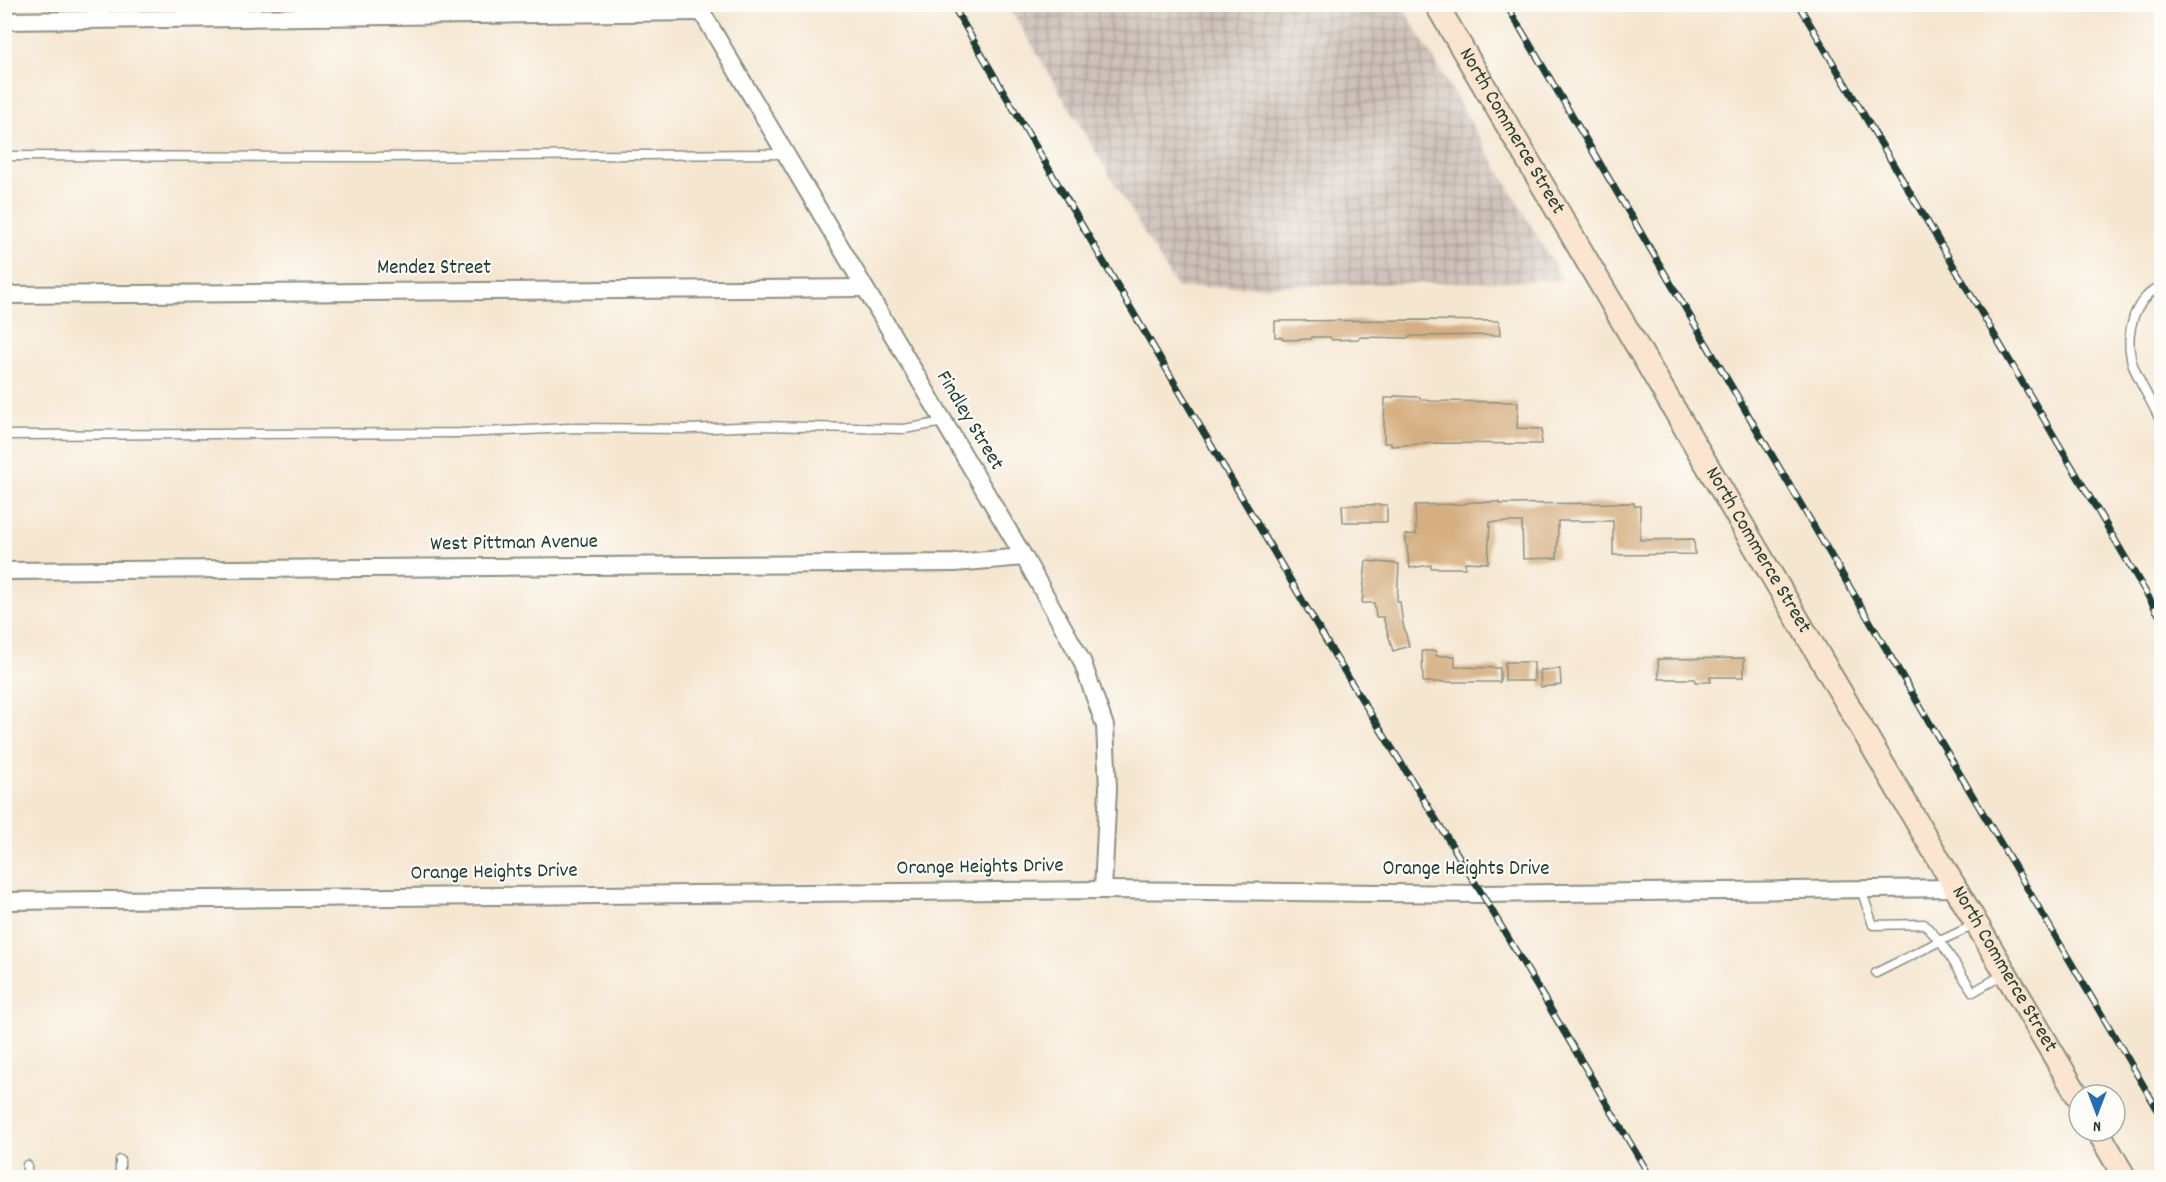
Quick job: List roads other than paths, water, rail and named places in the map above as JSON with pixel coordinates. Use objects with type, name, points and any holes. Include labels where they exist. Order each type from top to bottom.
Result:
[{"type":"main road","name":"North Commerce Street","points":[[1436,4],[2070,1083]]},
{"type":"main road","points":[[2105,1143],[2125,1178]]},
{"type":"street","points":[[4,21],[699,8]]},
{"type":"street","name":"Findley Street","points":[[699,8],[1024,557],[1082,662],[1105,726],[1108,788],[1103,890]]},
{"type":"street","name":"Mendez Street","points":[[4,295],[864,288]]},
{"type":"street","name":"West Pittman Avenue","points":[[4,571],[954,563],[1024,557]]},
{"type":"street","name":"Orange Heights Drive","points":[[4,901],[1103,890],[1482,894],[1956,888]]},
{"type":"lane","points":[[4,156],[384,157],[785,154]]},
{"type":"lane","points":[[2162,286],[2152,290],[2136,310],[2130,329],[2129,352],[2134,372],[2162,425]]},
{"type":"lane","points":[[4,435],[461,433],[570,428],[689,429],[761,426],[904,429],[944,422]]},
{"type":"lane","points":[[1861,890],[1873,925],[1924,924],[1940,941],[1972,992],[2006,973]]},
{"type":"lane","points":[[1876,973],[1977,923]]},
{"type":"lane","points":[[120,1160],[120,1178]]},
{"type":"lane","points":[[27,1165],[27,1178]]},
{"type":"railway","points":[[952,4],[1335,656],[1482,894],[1651,1178]]},
{"type":"railway","points":[[1506,4],[2162,1117]]},
{"type":"railway","points":[[1798,4],[2162,620]]}]
